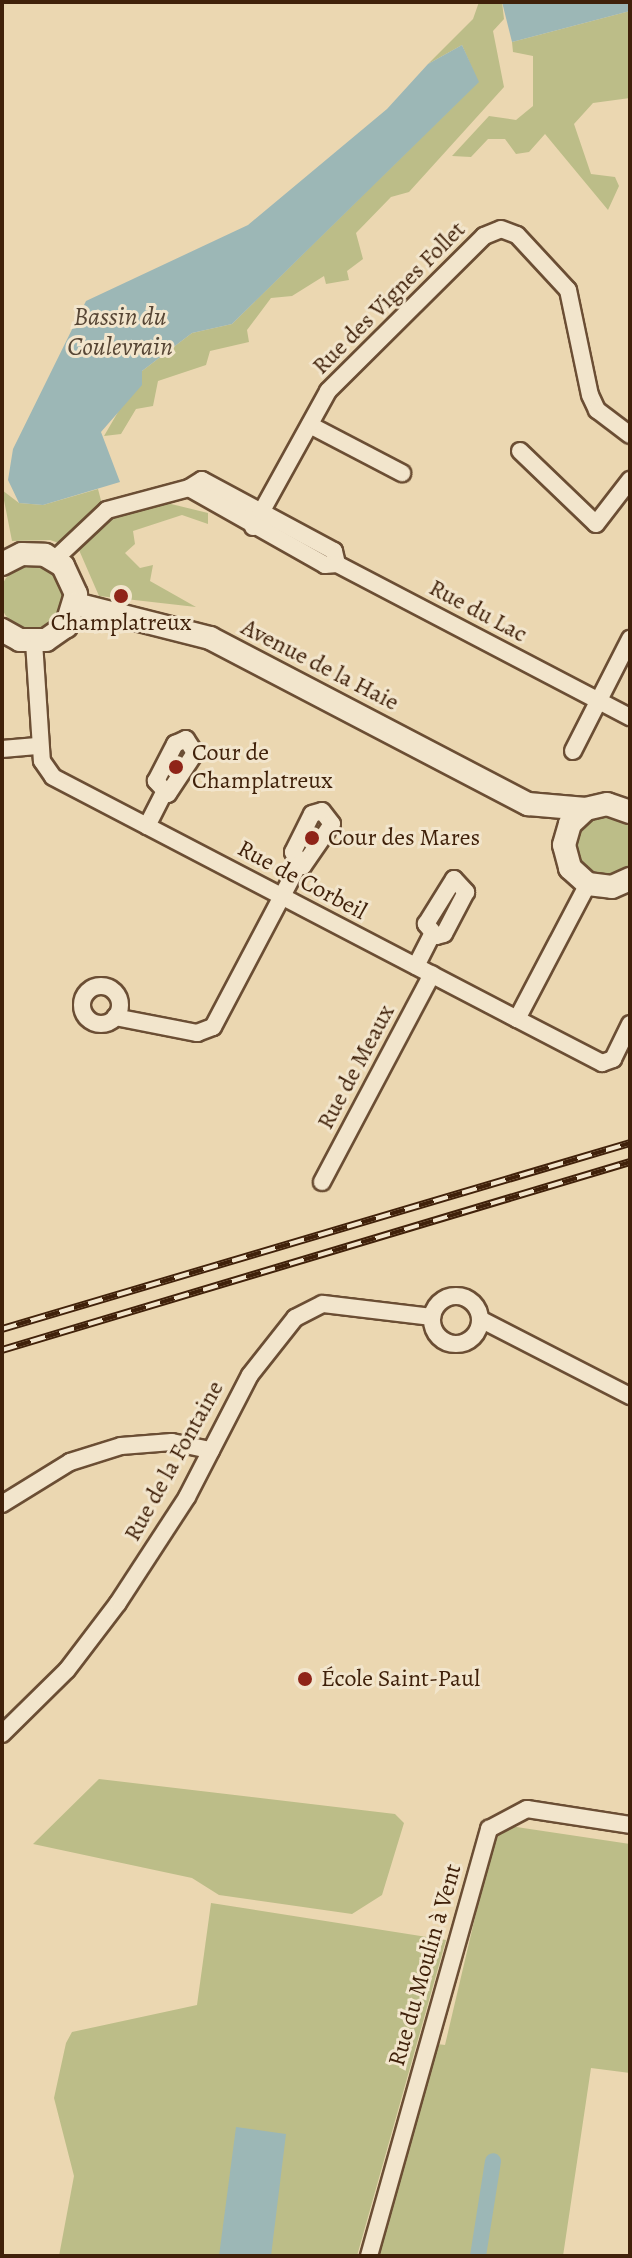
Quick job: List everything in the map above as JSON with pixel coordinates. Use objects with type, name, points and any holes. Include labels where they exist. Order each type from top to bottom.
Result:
[{"type":"street","name":"Rue des Vignes Follet","points":[[253,527],[328,391],[484,236],[501,229],[517,235],[568,290],[590,395],[597,410],[630,435]]},
{"type":"street","points":[[310,425],[402,473]]},
{"type":"street","points":[[520,451],[596,524],[630,480]]},
{"type":"street","name":"Rue du Lac","points":[[55,559],[107,510],[189,488],[202,480],[334,551],[337,564]]},
{"type":"street","name":"Rue du Lac","points":[[189,488],[253,527],[325,565],[337,564],[630,717]]},
{"type":"street","points":[[2,564],[33,553],[55,559],[70,574],[76,604],[66,626],[34,642],[2,630]]},
{"type":"street","name":"Avenue de la Haie","points":[[76,604],[210,638],[528,804],[564,845],[570,868],[588,884]]},
{"type":"street","points":[[573,751],[630,639]]},
{"type":"street","name":"Rue de Corbeil","points":[[34,642],[40,746],[53,777],[602,1063],[613,1059],[630,1024]]},
{"type":"street","points":[[2,749],[40,746]]},
{"type":"street","points":[[564,845],[570,824],[591,808],[630,789]]},
{"type":"street","points":[[147,826],[164,792]]},
{"type":"street","name":"Avenue de la Haie","points":[[528,804],[630,812]]},
{"type":"street","points":[[115,1017],[197,1033],[213,1027],[299,864]]},
{"type":"street","points":[[517,1019],[588,884],[624,884]]},
{"type":"street","points":[[416,966],[432,934]]},
{"type":"street","name":"Rue de Meaux","points":[[322,1182],[432,974]]},
{"type":"street","points":[[480,1319],[472,1338],[457,1344],[437,1334],[432,1317],[444,1299],[458,1296],[471,1300],[480,1319],[630,1396]]},
{"type":"street","name":"Rue de la Fontaine","points":[[2,1734],[91,1639],[211,1450],[269,1347],[304,1311],[323,1304],[432,1317]]},
{"type":"street","points":[[2,1504],[70,1462],[121,1446],[172,1442],[211,1450]]},
{"type":"street","name":"Rue du Moulin à Vent","points":[[369,2256],[489,1829],[527,1809],[630,1825]]},
{"type":"green space","points":[[479,2],[502,2],[504,19],[493,31],[504,87],[409,192],[391,197],[356,233],[363,259],[347,271],[349,280],[326,284],[324,276],[292,296],[271,298],[247,330],[249,342],[210,351],[206,365],[158,381],[153,406],[136,409],[121,434],[104,436],[142,371],[192,333],[232,324],[478,82],[462,45],[428,64],[473,19]]},
{"type":"green space","points":[[630,11],[630,98],[593,103],[574,124],[591,174],[615,177],[619,186],[608,210],[545,134],[529,152],[516,154],[505,139],[488,139],[471,157],[452,156],[489,116],[516,120],[533,106],[533,56],[513,52],[512,42]]},
{"type":"green space","points":[[98,489],[103,508],[163,502],[208,513],[208,524],[182,515],[133,531],[135,544],[125,553],[140,568],[153,565],[150,581],[196,607],[99,596],[79,550],[50,540],[12,541],[2,490],[19,503],[43,505]]},
{"type":"green space","points":[[33,564],[46,566],[61,579],[66,597],[64,610],[51,625],[33,630],[20,628],[5,615],[0,597],[2,584],[15,569]]},
{"type":"green space","points":[[600,812],[630,819],[630,873],[622,878],[589,876],[576,858],[575,835]]},
{"type":"green space","points":[[99,1779],[395,1814],[404,1823],[382,1895],[352,1914],[219,1895],[192,1878],[33,1844]]},
{"type":"green space","points":[[497,1824],[630,1844],[630,2073],[591,2068],[563,2256],[376,2256],[437,2044],[445,2045]]},
{"type":"green space","points":[[211,1903],[446,1940],[357,2256],[59,2256],[74,2176],[54,2098],[66,2043],[72,2032],[197,2005]]},
{"type":"water","points":[[502,2],[630,2],[630,11],[512,42]]},
{"type":"water","name":"Bassin du Coulevrain","points":[[462,45],[479,82],[232,324],[192,333],[142,371],[142,385],[101,432],[120,482],[43,505],[19,503],[8,480],[13,449],[86,301],[248,225],[387,109],[428,64]]},
{"type":"water","points":[[236,2127],[286,2134],[271,2256],[219,2256]]},
{"type":"waterway","points":[[478,2256],[493,2161]]},
{"type":"railway","points":[[2,1329],[630,1143]]},
{"type":"railway","points":[[2,1350],[630,1162]]},
{"type":"place","name":"Champlatreux","points":[[121,596]]},
{"type":"place","name":"Cour de Champlatreux","points":[[176,767]]},
{"type":"place","name":"Cour des Mares","points":[[312,838]]},
{"type":"place","name":"École Saint-Paul","points":[[305,1679]]}]
